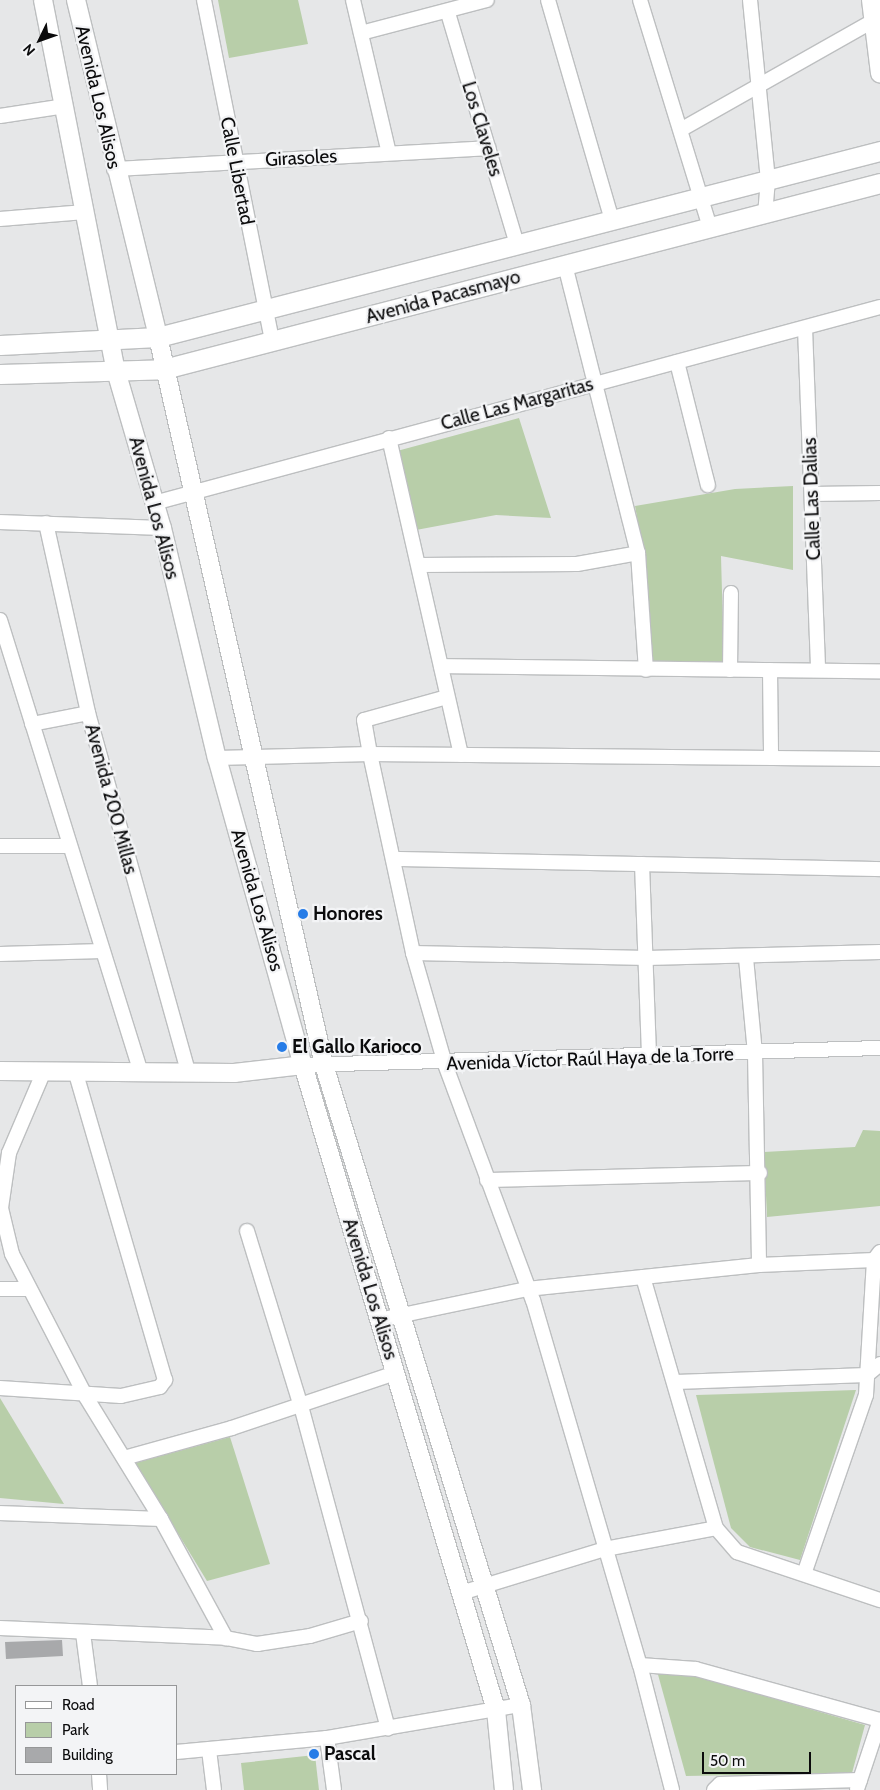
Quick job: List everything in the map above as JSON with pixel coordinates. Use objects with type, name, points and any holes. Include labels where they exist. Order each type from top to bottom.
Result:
[{"type":"main road","name":"Avenida Pacasmayo","points":[[0,345],[158,337],[880,151]]},
{"type":"main road","name":"Avenida Pacasmayo","points":[[0,374],[164,369],[880,183]]},
{"type":"street","name":"Avenida Los Alisos","points":[[43,0],[116,371],[162,528],[217,758],[303,1065],[496,1710],[504,1790]]},
{"type":"street","name":"Avenida Los Alisos","points":[[76,0],[114,169],[158,337],[190,493],[324,1065],[521,1705],[532,1790]]},
{"type":"street","name":"Calle Libertad","points":[[204,0],[263,309],[272,341]]},
{"type":"street","points":[[353,0],[389,153]]},
{"type":"street","points":[[361,33],[448,13],[488,0]]},
{"type":"street","points":[[548,0],[612,220]]},
{"type":"street","points":[[640,0],[682,128],[710,227]]},
{"type":"street","points":[[750,0],[768,180],[765,213]]},
{"type":"street","points":[[871,0],[877,18],[880,73]]},
{"type":"street","name":"Los Claveles","points":[[448,13],[516,244]]},
{"type":"street","points":[[682,128],[759,87],[877,18]]},
{"type":"street","points":[[0,116],[65,106]]},
{"type":"street","name":"Girasoles","points":[[114,169],[488,148]]},
{"type":"street","points":[[0,219],[85,212]]},
{"type":"street","points":[[565,265],[638,553],[646,670]]},
{"type":"street","name":"Calle Las Margaritas","points":[[154,502],[595,382],[805,328],[880,306]]},
{"type":"street","name":"Calle Las Dalias","points":[[805,328],[818,670]]},
{"type":"street","points":[[677,362],[708,485]]},
{"type":"street","points":[[389,438],[461,755]]},
{"type":"street","points":[[812,494],[880,493]]},
{"type":"street","points":[[0,522],[162,528]]},
{"type":"street","name":"Avenida 200 Millas","points":[[46,523],[88,713],[188,1072]]},
{"type":"street","points":[[419,565],[577,564],[638,553]]},
{"type":"street","points":[[730,670],[731,593]]},
{"type":"street","points":[[0,620],[68,846],[141,1073]]},
{"type":"street","points":[[441,666],[646,670],[880,671]]},
{"type":"street","points":[[770,670],[771,757]]},
{"type":"street","points":[[447,697],[364,720],[370,754],[395,859],[413,953],[445,1064],[527,1289],[640,1665],[672,1790]]},
{"type":"street","points":[[32,724],[88,713]]},
{"type":"street","points":[[217,758],[370,754],[880,759]]},
{"type":"street","points":[[0,846],[68,846]]},
{"type":"street","points":[[395,859],[880,869]]},
{"type":"street","points":[[642,864],[647,958],[649,1057]]},
{"type":"street","points":[[0,954],[102,951]]},
{"type":"street","points":[[413,953],[746,958],[880,952]]},
{"type":"street","points":[[746,958],[755,1053],[760,1173],[759,1264]]},
{"type":"street","name":"Avenida Víctor Raúl Haya de la Torre","points":[[0,1071],[234,1073],[303,1065],[445,1064],[880,1048]]},
{"type":"street","points":[[44,1072],[9,1153],[2,1185],[1,1208],[12,1254],[28,1290],[86,1397],[161,1519],[226,1638]]},
{"type":"street","points":[[0,1388],[56,1389],[86,1397],[121,1396],[160,1387],[165,1380],[76,1072]]},
{"type":"street","points":[[486,1180],[760,1173]]},
{"type":"street","points":[[247,1231],[301,1406],[361,1621],[388,1728]]},
{"type":"street","points":[[379,1320],[527,1289],[759,1264],[878,1259],[866,1395],[804,1574]]},
{"type":"street","points":[[643,1277],[676,1382],[716,1528],[737,1552],[880,1600]]},
{"type":"street","points":[[0,1289],[28,1290]]},
{"type":"street","points":[[676,1382],[867,1375],[880,1364]]},
{"type":"street","points":[[124,1458],[301,1406],[395,1373]]},
{"type":"street","points":[[0,1513],[161,1519]]},
{"type":"street","points":[[461,1593],[605,1549],[716,1528]]},
{"type":"street","points":[[0,1628],[226,1638],[257,1644],[310,1636],[361,1621]]},
{"type":"street","points":[[83,1633],[90,1685]]},
{"type":"street","points":[[640,1665],[696,1669],[880,1720],[859,1785],[720,1784],[714,1790]]},
{"type":"street","points":[[178,1752],[327,1738],[521,1705]]},
{"type":"street","points":[[327,1738],[334,1790]]},
{"type":"street","points":[[210,1750],[214,1790]]},
{"type":"street","points":[[99,1775],[100,1790]]},
{"type":"green space","points":[[218,0],[298,0],[308,44],[229,58]]},
{"type":"green space","points":[[519,418],[551,518],[496,515],[416,530],[397,451]]},
{"type":"green space","points":[[793,486],[793,570],[721,556],[724,665],[653,666],[644,556],[635,506],[735,489]]},
{"type":"green space","points":[[863,1130],[880,1131],[880,1206],[767,1217],[764,1152],[855,1147]]},
{"type":"green space","points":[[856,1390],[800,1560],[750,1547],[731,1528],[696,1395]]},
{"type":"green space","points":[[0,1398],[64,1504],[0,1498]]},
{"type":"green space","points":[[230,1437],[270,1564],[207,1581],[135,1463]]},
{"type":"green space","points":[[657,1671],[692,1675],[865,1725],[852,1773],[686,1776]]},
{"type":"green space","points":[[315,1755],[319,1790],[244,1790],[241,1763]]},
{"type":"building","points":[[62,1640],[63,1656],[6,1659],[5,1642]]},
{"type":"place","name":"Honores","points":[[303,914]]},
{"type":"place","name":"El Gallo Karioco","points":[[282,1047]]},
{"type":"place","name":"Pascal","points":[[314,1754]]}]
